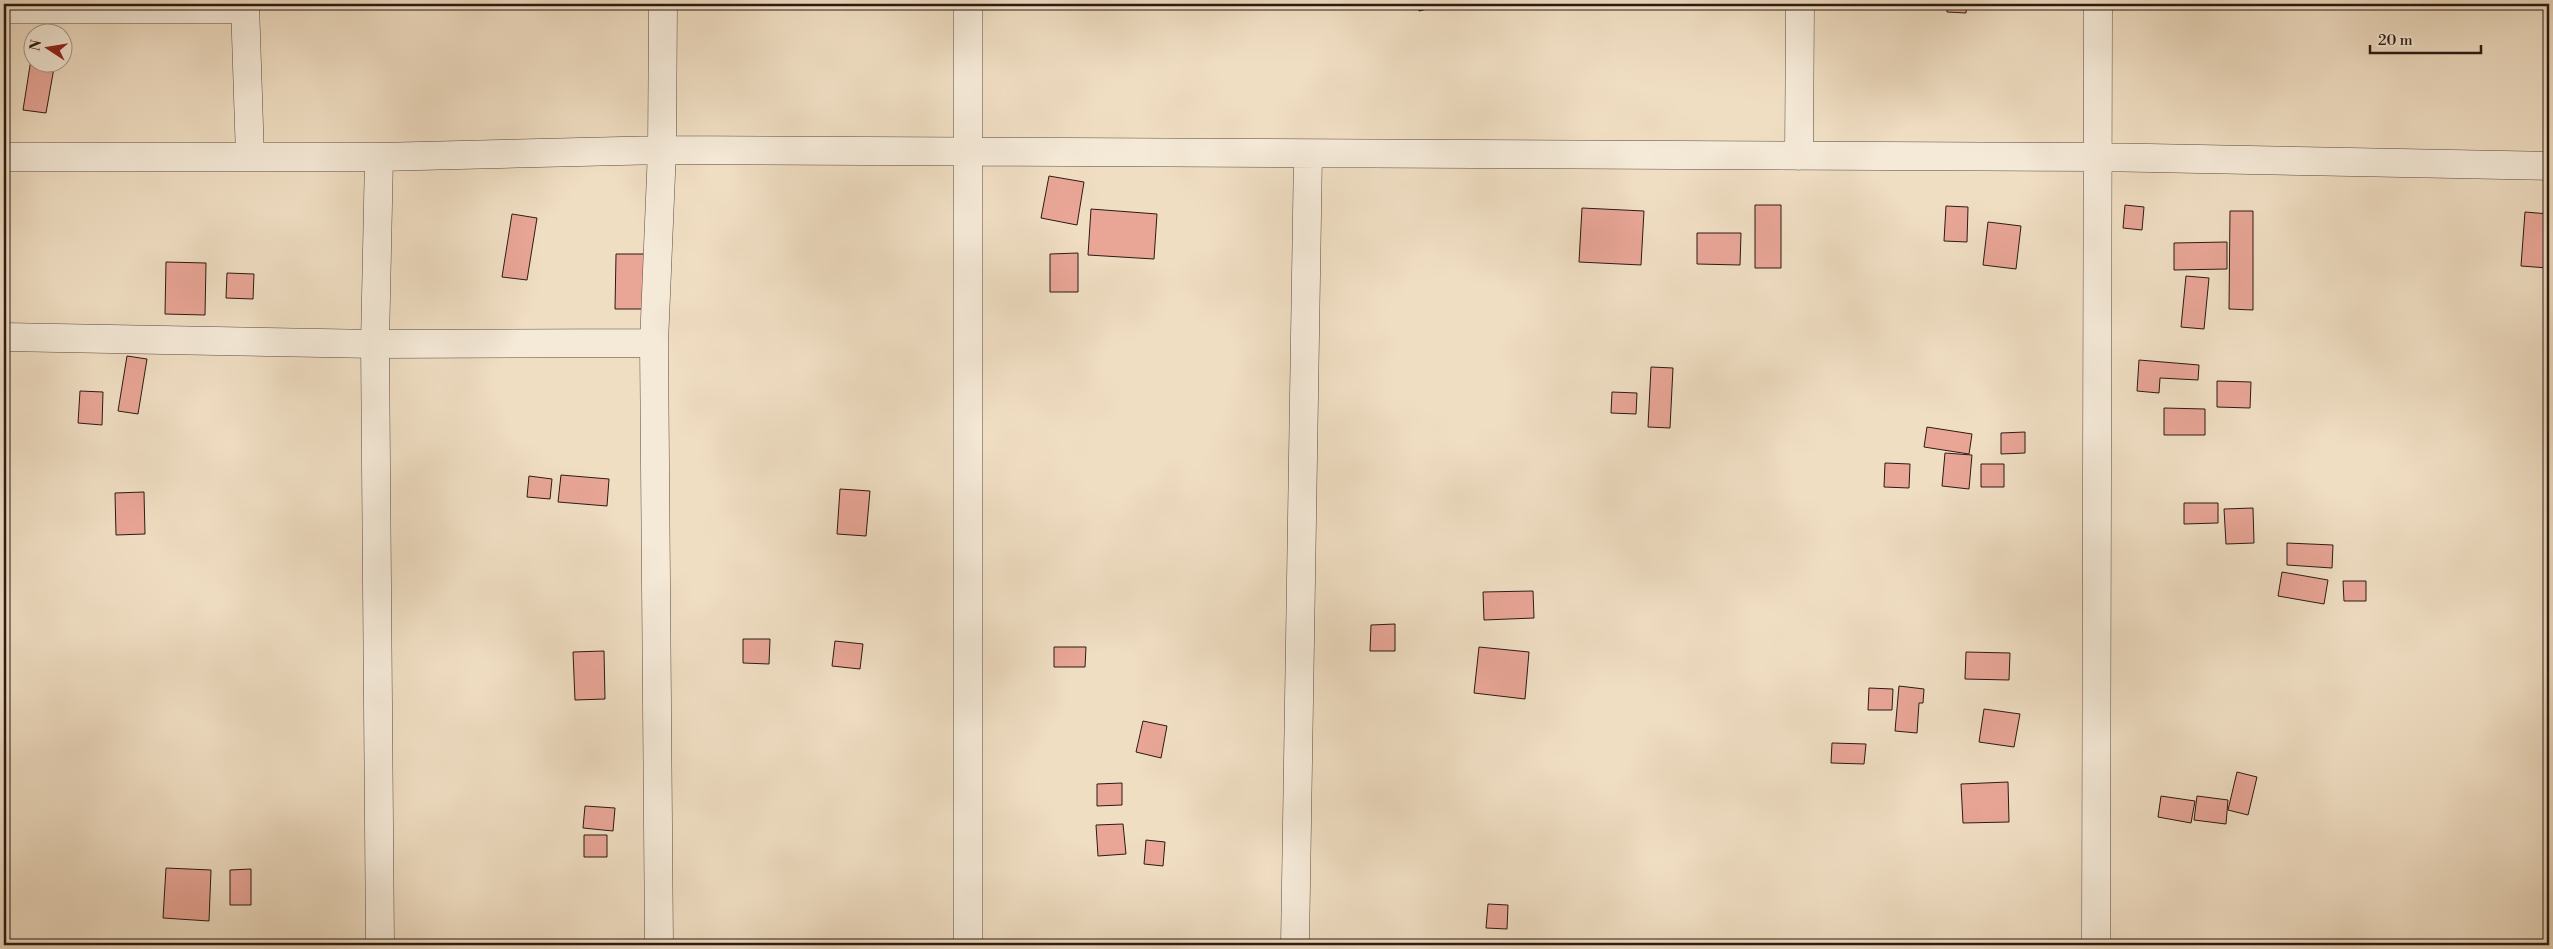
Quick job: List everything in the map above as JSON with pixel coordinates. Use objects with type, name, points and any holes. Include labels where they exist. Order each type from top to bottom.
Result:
[{"type":"street","points":[[660,945],[654,343],[662,150],[663,4]]},
{"type":"street","points":[[968,4],[968,945]]},
{"type":"street","points":[[1799,156],[1800,4]]},
{"type":"street","points":[[2096,945],[2098,4]]},
{"type":"street","points":[[4,9],[245,6],[250,157]]},
{"type":"street","points":[[4,157],[379,157],[662,150],[969,153],[2098,157],[2549,166]]},
{"type":"street","points":[[1296,945],[1308,154]]},
{"type":"street","points":[[379,157],[375,344],[380,945]]},
{"type":"street","points":[[4,338],[375,344],[654,343]]},
{"type":"building","points":[[1417,4],[1448,4],[1419,11]]},
{"type":"building","points":[[1947,4],[1967,4],[1966,13],[1947,12]]},
{"type":"building","points":[[29,72],[53,72],[46,113],[23,110]]},
{"type":"building","points":[[1049,176],[1084,182],[1077,225],[1041,218]]},
{"type":"building","points":[[1755,205],[1781,205],[1781,268],[1755,268]]},
{"type":"building","points":[[2125,205],[2144,207],[2142,230],[2123,228]]},
{"type":"building","points":[[1946,206],[1968,207],[1967,242],[1944,241]]},
{"type":"building","points":[[1582,208],[1644,211],[1641,265],[1579,262]]},
{"type":"building","points":[[1091,209],[1157,214],[1154,259],[1088,255]]},
{"type":"building","points":[[2230,211],[2253,211],[2253,310],[2229,309]]},
{"type":"building","points":[[2525,212],[2549,214],[2548,268],[2521,266]]},
{"type":"building","points":[[512,214],[537,218],[527,280],[502,277]]},
{"type":"building","points":[[1988,222],[2021,226],[2016,269],[1983,265]]},
{"type":"building","points":[[1697,233],[1741,233],[1740,265],[1697,264]]},
{"type":"building","points":[[2227,242],[2227,269],[2174,270],[2174,243]]},
{"type":"building","points":[[1078,253],[1078,292],[1050,292],[1050,254]]},
{"type":"building","points":[[616,254],[647,254],[646,309],[615,309]]},
{"type":"building","points":[[166,262],[206,263],[205,315],[165,314]]},
{"type":"building","points":[[227,273],[254,274],[253,299],[226,298]]},
{"type":"building","points":[[2186,276],[2209,278],[2204,329],[2181,327]]},
{"type":"building","points":[[127,356],[147,359],[138,414],[118,411]]},
{"type":"building","points":[[2139,360],[2199,365],[2198,380],[2160,378],[2159,393],[2137,391]]},
{"type":"building","points":[[1651,367],[1673,368],[1670,428],[1648,427]]},
{"type":"building","points":[[2217,381],[2251,382],[2250,408],[2217,407]]},
{"type":"building","points":[[80,391],[103,392],[102,425],[78,423]]},
{"type":"building","points":[[1612,392],[1637,393],[1636,414],[1611,413]]},
{"type":"building","points":[[2164,408],[2205,409],[2205,435],[2164,435]]},
{"type":"building","points":[[1927,427],[1972,434],[1969,454],[1924,447]]},
{"type":"building","points":[[2025,432],[2025,453],[2001,454],[2001,433]]},
{"type":"building","points":[[1945,453],[1972,455],[1969,489],[1942,486]]},
{"type":"building","points":[[1885,463],[1910,464],[1909,488],[1884,487]]},
{"type":"building","points":[[1981,464],[2004,464],[2004,487],[1981,487]]},
{"type":"building","points":[[561,475],[609,479],[607,506],[558,502]]},
{"type":"building","points":[[529,476],[552,479],[550,499],[527,497]]},
{"type":"building","points":[[840,489],[870,491],[866,536],[837,534]]},
{"type":"building","points":[[144,492],[145,534],[116,535],[115,493]]},
{"type":"building","points":[[2184,503],[2218,503],[2218,523],[2184,524]]},
{"type":"building","points":[[2253,508],[2254,543],[2226,544],[2224,509]]},
{"type":"building","points":[[2287,543],[2333,545],[2332,568],[2287,565]]},
{"type":"building","points":[[2282,572],[2328,580],[2324,604],[2278,596]]},
{"type":"building","points":[[2343,581],[2366,581],[2366,601],[2344,601]]},
{"type":"building","points":[[1533,591],[1534,618],[1484,620],[1483,592]]},
{"type":"building","points":[[1395,624],[1395,651],[1370,651],[1371,625]]},
{"type":"building","points":[[743,639],[770,639],[769,664],[743,663]]},
{"type":"building","points":[[835,641],[863,644],[860,669],[832,666]]},
{"type":"building","points":[[1054,647],[1086,647],[1085,667],[1054,667]]},
{"type":"building","points":[[1479,647],[1529,652],[1525,699],[1474,693]]},
{"type":"building","points":[[604,651],[605,699],[575,700],[573,652]]},
{"type":"building","points":[[1966,652],[2010,653],[2009,680],[1965,679]]},
{"type":"building","points":[[1899,686],[1924,689],[1923,703],[1919,703],[1917,733],[1895,731]]},
{"type":"building","points":[[1869,688],[1893,689],[1892,710],[1868,710]]},
{"type":"building","points":[[1984,709],[2020,714],[2014,747],[1979,742]]},
{"type":"building","points":[[1143,721],[1167,726],[1161,758],[1136,752]]},
{"type":"building","points":[[1832,743],[1866,744],[1864,764],[1831,763]]},
{"type":"building","points":[[2237,772],[2257,777],[2248,815],[2228,810]]},
{"type":"building","points":[[2008,782],[2009,822],[1963,823],[1961,784]]},
{"type":"building","points":[[1122,783],[1122,805],[1097,806],[1097,784]]},
{"type":"building","points":[[2161,796],[2195,801],[2191,823],[2158,817]]},
{"type":"building","points":[[2197,796],[2228,800],[2226,824],[2194,820]]},
{"type":"building","points":[[585,806],[615,808],[613,831],[583,828]]},
{"type":"building","points":[[1123,824],[1126,854],[1098,856],[1096,825]]},
{"type":"building","points":[[584,835],[607,835],[607,857],[584,857]]},
{"type":"building","points":[[1146,840],[1165,842],[1163,866],[1144,864]]},
{"type":"building","points":[[166,868],[211,870],[209,921],[163,918]]},
{"type":"building","points":[[251,869],[251,905],[230,905],[230,870]]},
{"type":"building","points":[[1488,904],[1508,905],[1507,929],[1486,928]]}]
